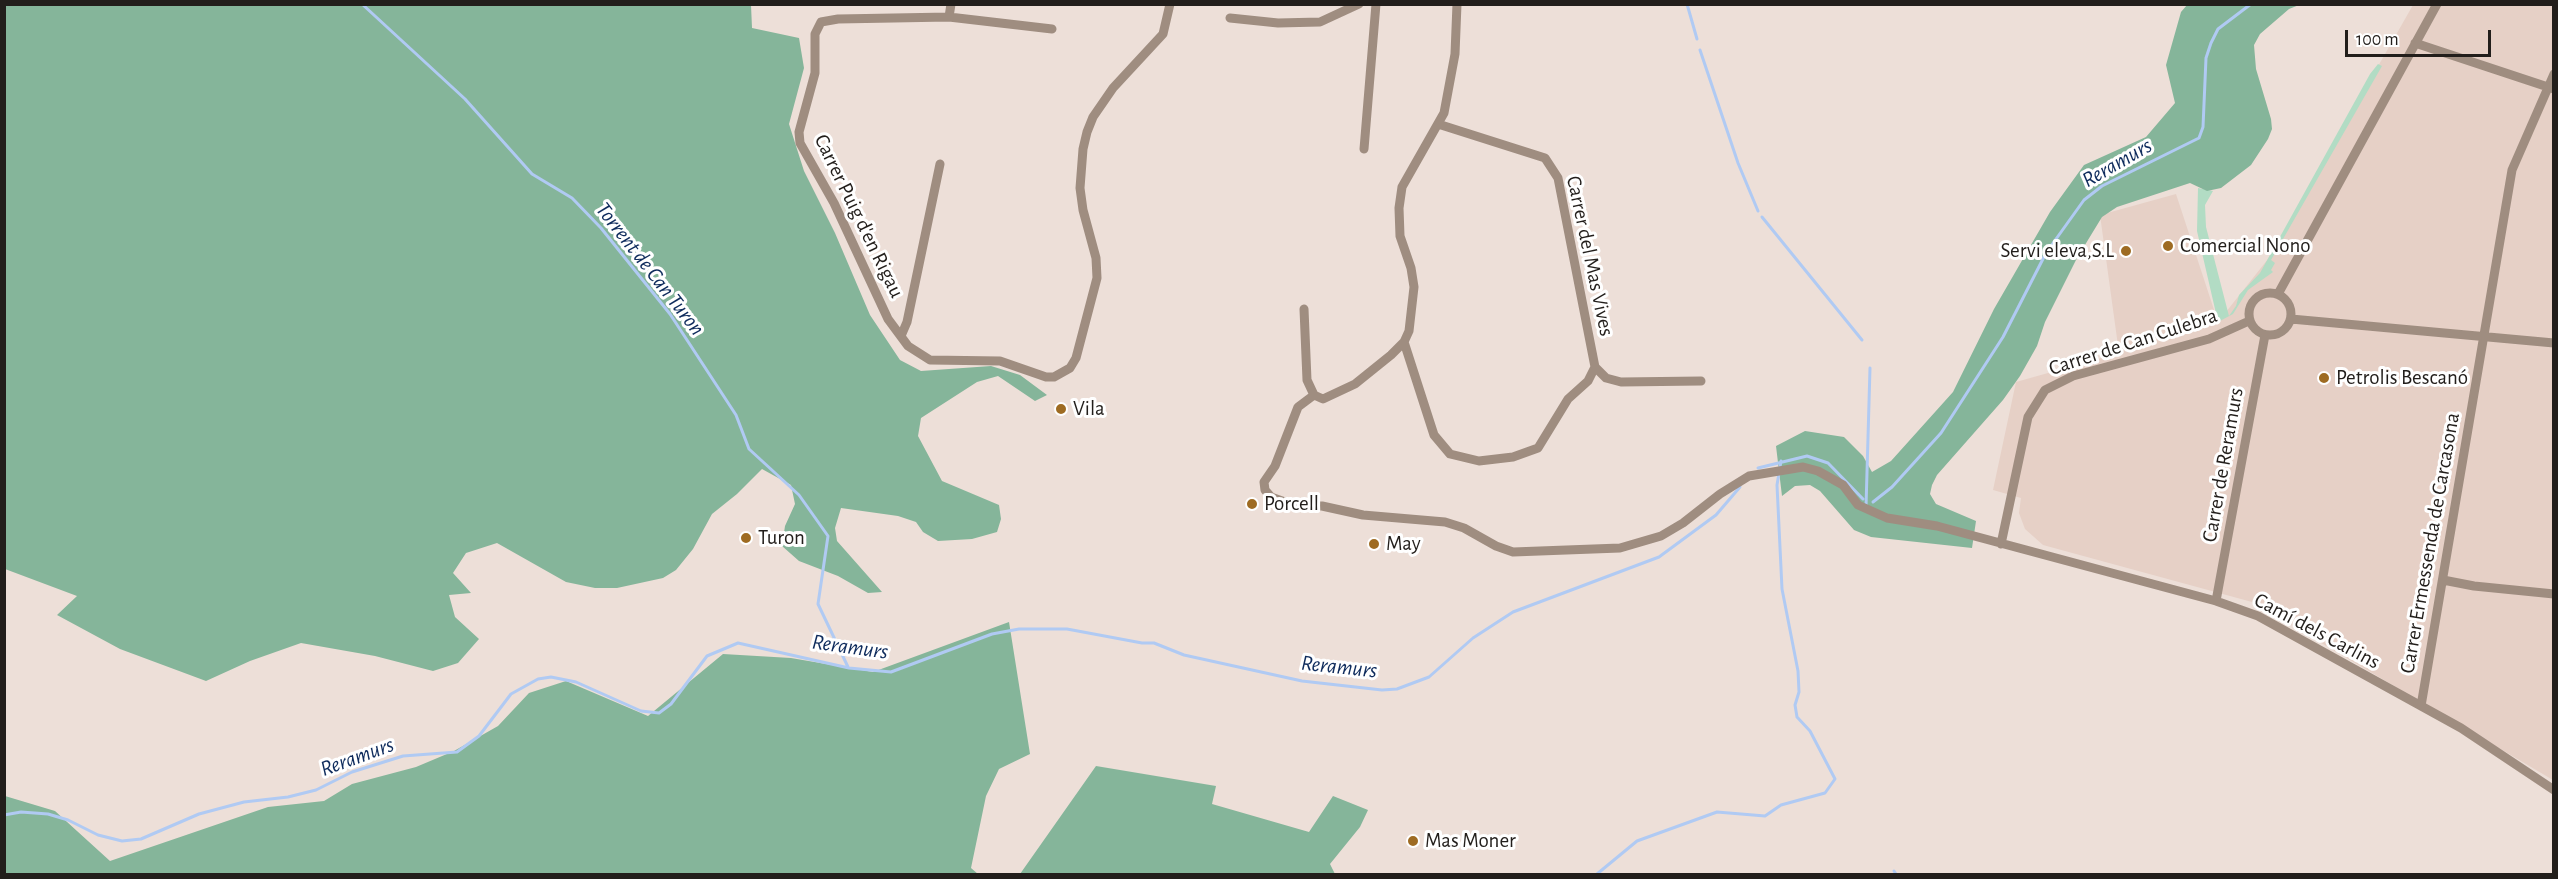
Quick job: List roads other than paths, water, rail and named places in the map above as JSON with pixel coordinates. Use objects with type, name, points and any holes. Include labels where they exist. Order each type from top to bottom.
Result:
[{"type":"street","points":[[949,17],[951,4]]},
{"type":"street","name":"Carrer Puig d'en Rigau","points":[[1052,29],[949,17],[838,19],[821,22],[815,34],[812,91],[799,132],[806,158],[834,203],[888,319],[908,346],[930,360],[1000,361],[1046,377],[1062,375],[1070,368],[1076,357],[1097,278],[1096,258],[1083,210],[1080,188],[1083,149],[1093,117],[1113,88],[1163,34],[1170,4]]},
{"type":"street","points":[[1230,18],[1278,23],[1320,22],[1359,4]]},
{"type":"street","points":[[1364,149],[1376,4]]},
{"type":"street","points":[[1305,309],[1307,380],[1314,395],[1323,399],[1355,384],[1404,342],[1413,307],[1414,287],[1412,268],[1400,236],[1399,208],[1402,187],[1444,113],[1450,84],[1457,4]]},
{"type":"street","points":[[2278,294],[2437,4]]},
{"type":"street","points":[[2415,43],[2550,88]]},
{"type":"street","name":"Carrer Ermessenda de Carcasona","points":[[2421,706],[2512,170],[2550,88],[2553,74]]},
{"type":"street","name":"Carrer del Mas Vives","points":[[1438,124],[1545,158],[1558,178],[1595,367],[1606,378],[1621,382],[1701,381]]},
{"type":"street","name":"Carrer Puig d'en Rigau","points":[[901,336],[907,322],[939,164]]},
{"type":"street","points":[[2278,294],[2289,303],[2292,310],[2291,320],[2284,331],[2265,335],[2254,329],[2249,321],[2250,304],[2259,295],[2278,294]]},
{"type":"street","points":[[2291,320],[2553,343]]},
{"type":"street","name":"Carrer de Can Culebra","points":[[2001,544],[2028,417],[2045,390],[2073,376],[2209,339],[2249,321]]},
{"type":"street","name":"Carrer de Reramurs","points":[[2216,601],[2265,335]]},
{"type":"street","name":"Carrer del Mas Vives","points":[[1404,342],[1434,435],[1450,454],[1479,461],[1513,458],[1538,448],[1568,399],[1588,381],[1595,367]]},
{"type":"street","name":"Camí dels Carlins","points":[[1314,395],[1298,407],[1293,415],[1275,466],[1264,482],[1265,490],[1271,497],[1282,503],[1322,506],[1405,520],[1430,519],[1445,522],[1464,528],[1496,546],[1513,552],[1620,548],[1651,540],[1683,524],[1730,487],[1749,477],[1803,467],[1818,471],[1843,485],[1858,505],[1887,518],[1937,526],[2216,601],[2258,616],[2461,728],[2553,790]]},
{"type":"street","points":[[2443,580],[2474,586],[2553,594]]},
{"type":"waterway","name":"Torrent de Can Turon","points":[[362,4],[465,99],[532,174],[572,198],[601,228],[670,314],[736,415],[749,449],[799,495],[828,536],[818,604],[848,667]]},
{"type":"waterway","points":[[1687,4],[1697,39]]},
{"type":"waterway","name":"Reramurs","points":[[1873,502],[1892,487],[1941,433],[2003,337],[2046,253],[2084,200],[2102,186],[2199,138],[2203,127],[2206,58],[2211,43],[2218,29],[2251,4]]},
{"type":"waterway","points":[[1700,50],[1738,163],[1758,211]]},
{"type":"waterway","points":[[1762,217],[1862,340]]},
{"type":"waterway","points":[[1866,507],[1870,368]]},
{"type":"waterway","name":"Reramurs","points":[[1758,468],[1807,456],[1828,463],[1863,499]]},
{"type":"waterway","points":[[1597,874],[1637,841],[1717,812],[1765,816],[1781,805],[1825,793],[1835,779],[1810,731],[1797,717],[1795,705],[1799,692],[1798,671],[1782,589],[1777,485],[1781,461]]},
{"type":"waterway","name":"Reramurs","points":[[4,815],[21,812],[48,814],[68,820],[98,835],[122,841],[141,839],[199,814],[244,802],[288,797],[316,790],[352,772],[403,756],[457,752],[479,736],[511,694],[538,679],[551,677],[576,682],[641,711],[659,713],[671,704],[707,656],[738,643],[849,668],[891,672],[992,634],[1019,629],[1067,629],[1142,643],[1154,643],[1184,655],[1302,681],[1382,690],[1397,689],[1429,677],[1473,638],[1513,612],[1659,557],[1716,515],[1740,487]]},
{"type":"place","name":"Comercial Nono","points":[[2168,246]]},
{"type":"place","name":"Servi eleva,S.L","points":[[2126,251]]},
{"type":"place","name":"Petrolis Bescanó","points":[[2324,378]]},
{"type":"place","name":"Vila","points":[[1061,409]]},
{"type":"place","name":"Porcell","points":[[1252,504]]},
{"type":"place","name":"Turon","points":[[746,538]]},
{"type":"place","name":"May","points":[[1374,544]]},
{"type":"place","name":"Mas Moner","points":[[1413,841]]}]
